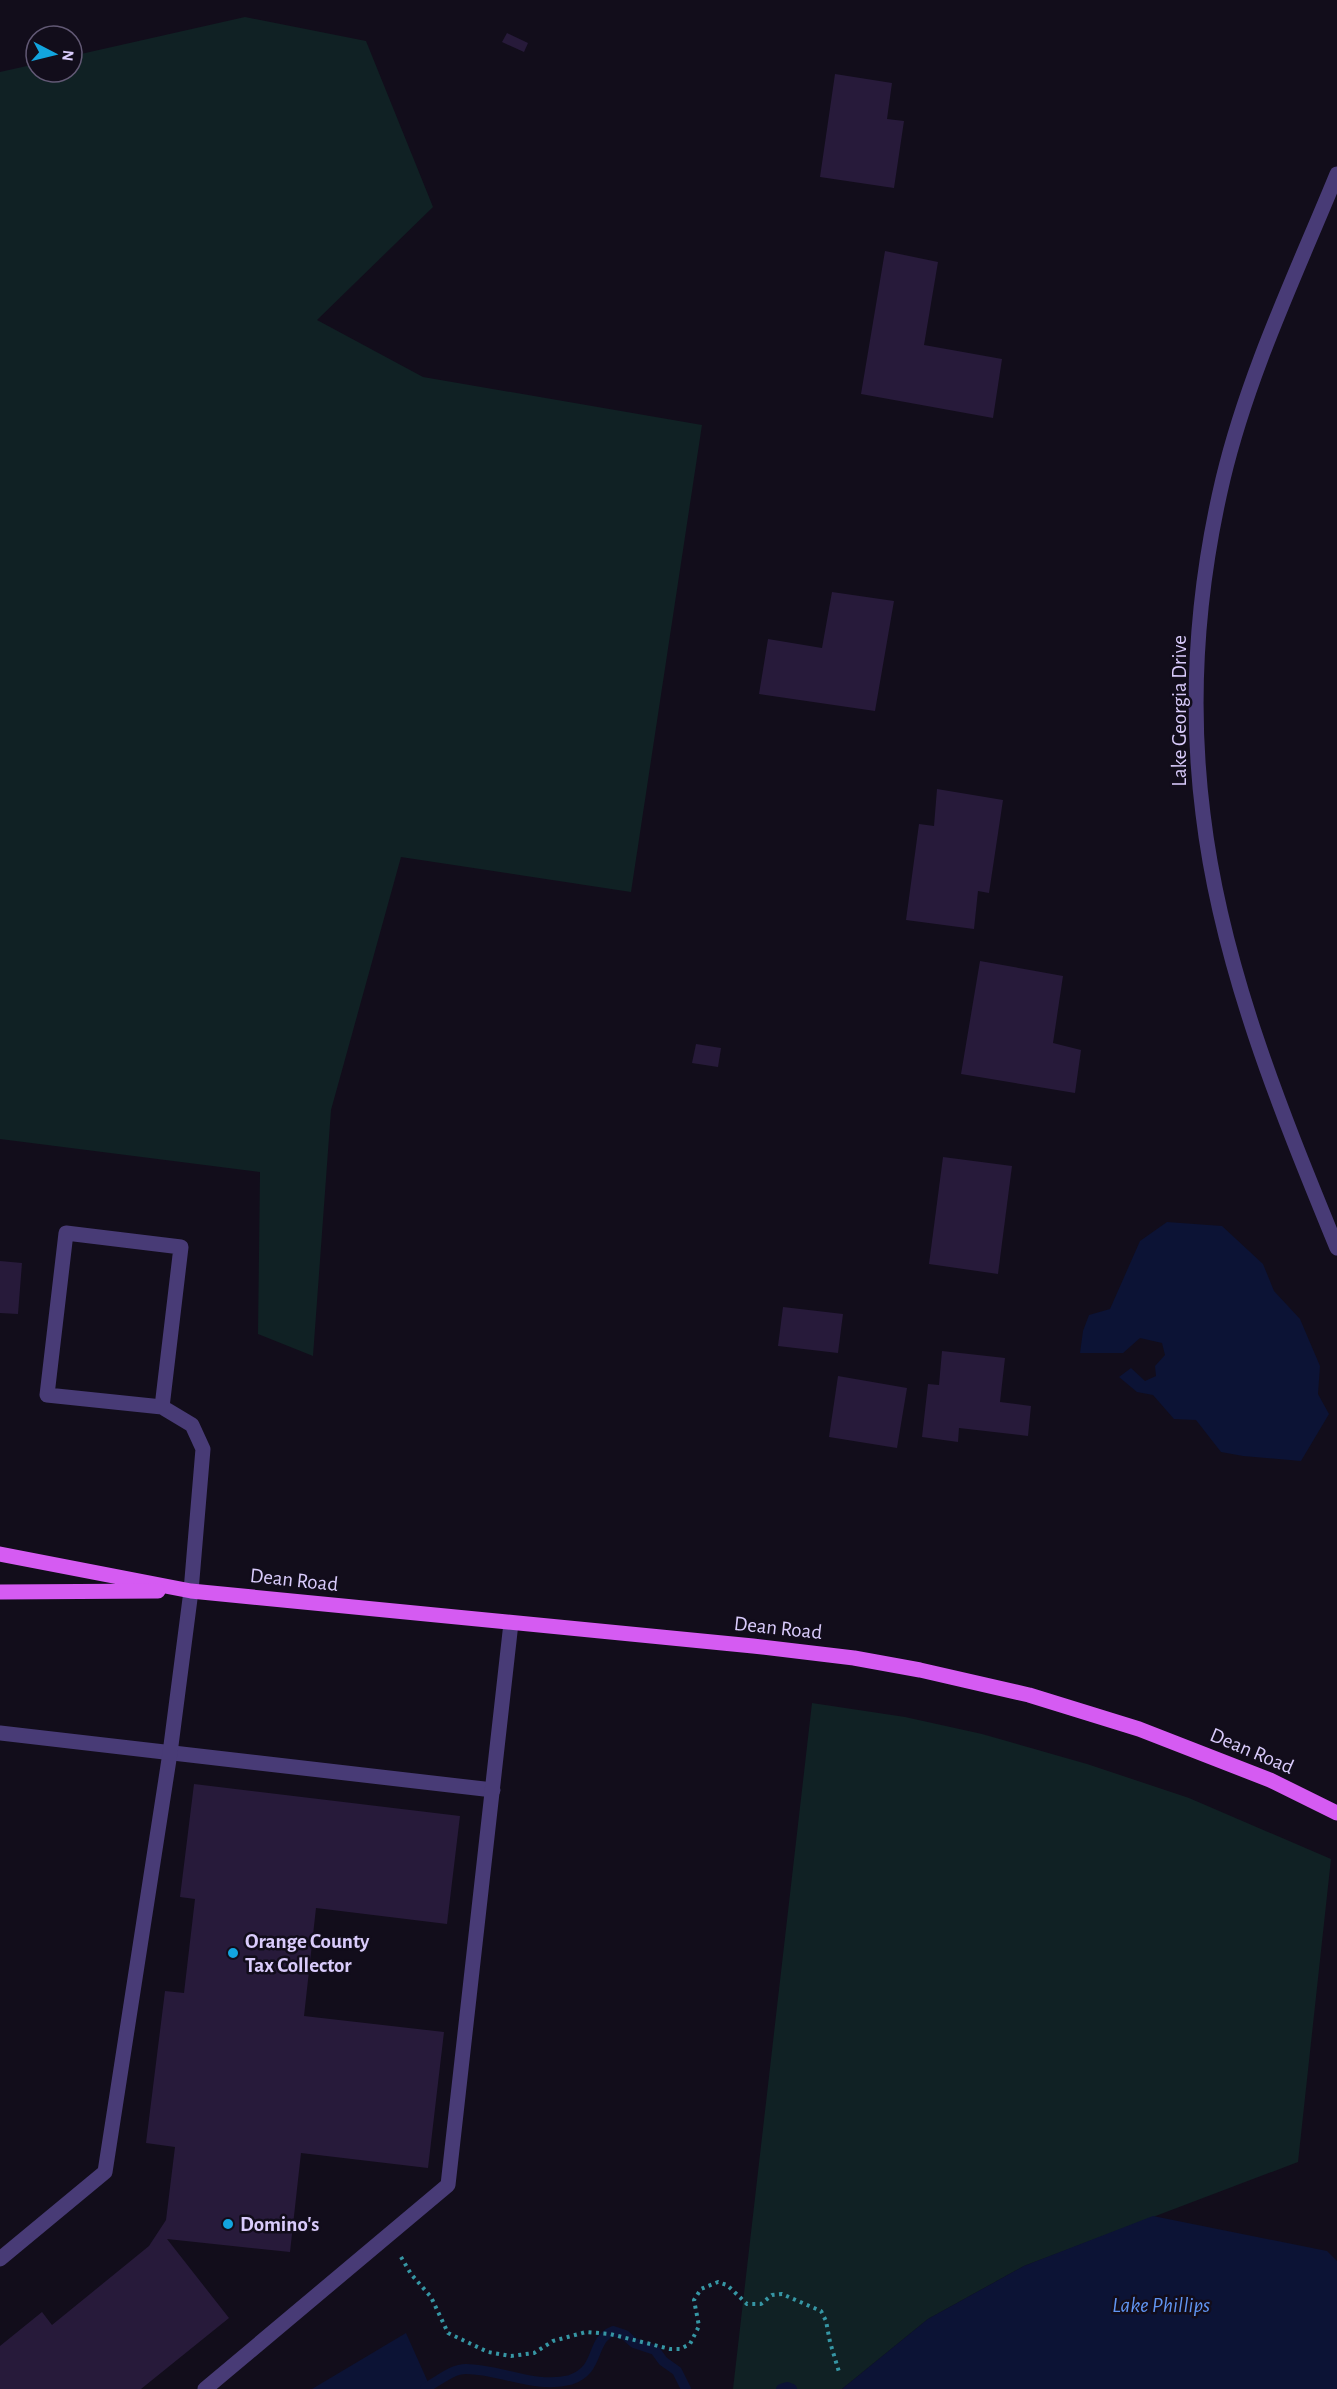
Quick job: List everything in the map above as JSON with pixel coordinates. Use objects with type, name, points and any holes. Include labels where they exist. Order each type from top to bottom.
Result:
[{"type":"main road","name":"Dean Road","points":[[0,1554],[191,1591],[854,1658],[972,1681],[1078,1709],[1200,1751],[1270,1780],[1337,1813]]},
{"type":"main road","name":"Dean Road","points":[[0,1593],[191,1591]]},
{"type":"street","name":"Lake Georgia Drive","points":[[1337,174],[1259,367],[1223,478],[1207,562],[1197,658],[1196,695],[1196,737],[1204,825],[1233,960],[1268,1074],[1337,1248]]},
{"type":"street","points":[[0,2259],[105,2172],[170,1753],[191,1591],[203,1449],[192,1425],[162,1407],[47,1395],[66,1233],[181,1247],[162,1407]]},
{"type":"street","points":[[205,2389],[448,2185],[511,1623]]},
{"type":"street","points":[[0,1733],[493,1790]]},
{"type":"path","points":[[396,2251],[411,2274],[431,2297],[448,2333],[488,2352],[511,2356],[527,2355],[543,2349],[553,2341],[586,2332],[610,2334],[670,2349],[680,2349],[690,2344],[699,2326],[694,2300],[701,2289],[718,2282],[727,2285],[747,2304],[761,2304],[772,2295],[782,2294],[821,2311],[826,2321],[839,2372]]},
{"type":"shaded area","points":[[245,17],[366,41],[433,207],[317,320],[423,377],[702,425],[631,892],[401,857],[331,1110],[313,1356],[258,1334],[260,1172],[0,1139],[0,72],[24,67],[24,84],[84,84],[84,53]]},
{"type":"shaded area","points":[[812,1703],[905,1717],[982,1734],[1087,1764],[1189,1798],[1331,1859],[1298,2162],[1024,2266],[928,2319],[842,2389],[733,2389]]},
{"type":"water","points":[[1167,1222],[1222,1226],[1263,1264],[1274,1291],[1300,1319],[1320,1366],[1318,1394],[1329,1414],[1301,1461],[1221,1452],[1196,1420],[1174,1419],[1153,1395],[1137,1392],[1119,1377],[1131,1368],[1145,1381],[1156,1376],[1155,1366],[1165,1355],[1162,1343],[1140,1338],[1123,1353],[1080,1353],[1083,1331],[1089,1315],[1110,1309],[1140,1241]]},
{"type":"water","name":"Lake Phillips","points":[[1153,2216],[1327,2251],[1337,2261],[1337,2389],[842,2389],[928,2319],[1024,2266]]},
{"type":"water","points":[[406,2333],[431,2389],[312,2389]]},
{"type":"building","points":[[507,33],[528,43],[524,52],[502,42]]},
{"type":"building","points":[[835,74],[892,83],[887,119],[904,121],[894,188],[820,177]]},
{"type":"building","points":[[885,251],[938,262],[924,345],[1002,359],[993,418],[861,394]]},
{"type":"building","points":[[832,592],[894,601],[875,711],[759,694],[768,639],[822,648]]},
{"type":"building","points":[[937,789],[1003,800],[989,893],[978,891],[974,929],[906,920],[919,824],[934,826]]},
{"type":"building","points":[[980,961],[1063,976],[1053,1043],[1081,1050],[1075,1093],[961,1074]]},
{"type":"building","points":[[696,1044],[721,1048],[718,1067],[692,1063]]},
{"type":"building","points":[[943,1157],[1012,1166],[998,1274],[929,1264]]},
{"type":"building","points":[[0,1261],[22,1263],[18,1314],[0,1313]]},
{"type":"building","points":[[783,1307],[843,1314],[838,1353],[778,1346]]},
{"type":"building","points":[[942,1351],[1005,1358],[1000,1402],[1031,1406],[1028,1436],[959,1428],[958,1442],[922,1437],[928,1384],[939,1385]]},
{"type":"building","points":[[838,1376],[907,1388],[897,1448],[829,1437]]},
{"type":"building","points":[[194,1784],[460,1816],[447,1924],[316,1908],[304,2016],[444,2032],[428,2168],[301,2153],[290,2252],[167,2239],[229,2318],[141,2389],[0,2389],[0,2346],[42,2312],[52,2325],[149,2246],[166,2220],[175,2147],[146,2143],[165,1991],[184,1993],[195,1899],[180,1897]]},
{"type":"waterway","points":[[425,2388],[450,2373],[466,2369],[544,2382],[570,2380],[587,2369],[601,2341],[613,2331],[625,2335],[634,2343],[655,2350],[663,2361],[677,2371],[686,2389]]},
{"type":"waterway","points":[[781,2389],[787,2387],[792,2389]]},
{"type":"place","name":"Orange County Tax Collector","points":[[233,1953]]},
{"type":"place","name":"Domino's","points":[[228,2224]]}]
